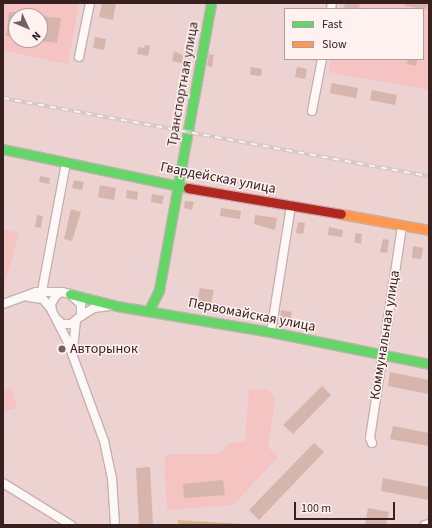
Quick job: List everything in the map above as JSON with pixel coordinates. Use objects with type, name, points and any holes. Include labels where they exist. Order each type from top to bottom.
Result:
[{"type":"street","points":[[79,57],[90,3]]},
{"type":"street","name":"Транспортная улица","points":[[149,310],[159,290],[211,3]]},
{"type":"street","points":[[312,111],[322,60]]},
{"type":"street","name":"Гвардейская улица","points":[[3,149],[179,186],[402,227],[429,230]]},
{"type":"street","points":[[42,291],[66,163]]},
{"type":"street","points":[[271,332],[291,206]]},
{"type":"street","name":"Коммунальная улица","points":[[372,443],[370,438],[381,356],[402,227]]},
{"type":"street","name":"Первомайская улица","points":[[7,302],[42,291],[66,293],[117,306],[149,310],[271,332],[381,356],[429,364]]},
{"type":"street","points":[[52,311],[52,300],[66,293],[80,304],[72,356]]},
{"type":"street","points":[[7,302],[38,297],[48,303],[57,319],[110,461],[115,525]]},
{"type":"street","points":[[57,319],[62,324],[78,319],[94,308],[117,306]]},
{"type":"street","points":[[3,483],[71,525]]},
{"type":"street","points":[[425,525],[429,524]]},
{"type":"shaded area","points":[[3,3],[79,3],[68,64],[5,51],[3,58]]},
{"type":"shaded area","points":[[341,3],[429,3],[429,90],[329,72],[331,60],[424,60],[424,8],[340,8]]},
{"type":"shaded area","points":[[3,229],[19,233],[3,291]]},
{"type":"shaded area","points":[[11,388],[17,408],[3,412],[3,390]]},
{"type":"shaded area","points":[[249,389],[269,390],[275,399],[268,447],[278,457],[233,505],[167,510],[164,460],[167,454],[218,454],[230,443],[245,441]]},
{"type":"shaded area","points":[[177,520],[243,524],[243,525],[179,525]]},
{"type":"building","points":[[102,3],[116,3],[113,20],[99,17]]},
{"type":"building","points":[[345,3],[360,3],[359,8],[344,8]]},
{"type":"building","points":[[405,3],[428,3],[426,9],[405,6]]},
{"type":"building","points":[[48,17],[61,18],[57,43],[48,42]]},
{"type":"building","points":[[8,20],[8,36],[6,36]]},
{"type":"building","points":[[95,37],[106,39],[104,50],[93,48]]},
{"type":"building","points":[[145,45],[150,46],[148,56],[137,54],[138,47],[144,48]]},
{"type":"building","points":[[174,51],[185,56],[184,64],[172,61]]},
{"type":"building","points":[[209,54],[214,55],[212,67],[207,66]]},
{"type":"building","points":[[408,60],[417,60],[416,66],[407,64]]},
{"type":"building","points":[[251,67],[262,69],[261,76],[250,75]]},
{"type":"building","points":[[297,67],[307,69],[305,79],[295,77]]},
{"type":"building","points":[[332,83],[358,88],[356,98],[330,93]]},
{"type":"building","points":[[372,90],[397,95],[395,105],[370,100]]},
{"type":"building","points":[[40,176],[50,178],[49,184],[39,182]]},
{"type":"building","points":[[74,180],[84,182],[82,190],[72,188]]},
{"type":"building","points":[[100,185],[116,188],[114,200],[98,197]]},
{"type":"building","points":[[127,190],[138,192],[137,200],[126,198]]},
{"type":"building","points":[[152,194],[164,196],[162,204],[151,202]]},
{"type":"building","points":[[185,201],[194,202],[192,210],[184,208]]},
{"type":"building","points":[[221,208],[241,211],[240,219],[220,216]]},
{"type":"building","points":[[71,209],[81,212],[72,241],[64,239]]},
{"type":"building","points":[[37,215],[43,216],[41,228],[35,227]]},
{"type":"building","points":[[255,215],[277,218],[275,230],[254,224]]},
{"type":"building","points":[[298,222],[305,223],[303,234],[296,233]]},
{"type":"building","points":[[329,227],[343,230],[342,237],[328,235]]},
{"type":"building","points":[[356,233],[362,234],[361,244],[354,242]]},
{"type":"building","points":[[383,239],[389,240],[387,253],[380,252]]},
{"type":"building","points":[[413,246],[423,248],[421,259],[412,258]]},
{"type":"building","points":[[200,288],[214,290],[211,305],[197,303]]},
{"type":"building","points":[[281,310],[292,312],[290,320],[280,319]]},
{"type":"building","points":[[390,372],[429,380],[429,394],[388,386]]},
{"type":"building","points":[[322,386],[331,395],[293,434],[283,425]]},
{"type":"building","points":[[393,426],[429,433],[429,446],[390,439]]},
{"type":"building","points":[[314,443],[324,452],[259,520],[249,510]]},
{"type":"building","points":[[150,467],[153,525],[139,525],[136,468]]},
{"type":"building","points":[[383,478],[429,487],[429,500],[381,491]]},
{"type":"building","points":[[223,480],[225,495],[184,498],[183,484]]},
{"type":"building","points":[[368,508],[389,512],[386,525],[365,525]]},
{"type":"railway","points":[[3,98],[429,176]]},
{"type":"traffic: fast","points":[[149,310],[159,290],[211,3]]},
{"type":"traffic: fast","points":[[3,149],[188,188]]},
{"type":"traffic: fast","points":[[70,294],[117,306],[271,332],[429,364]]},
{"type":"traffic: slow","points":[[341,214],[429,230]]},
{"type":"traffic: jam","points":[[188,188],[341,214]]},
{"type":"place","name":"Авторынок","points":[[62,349]]}]
